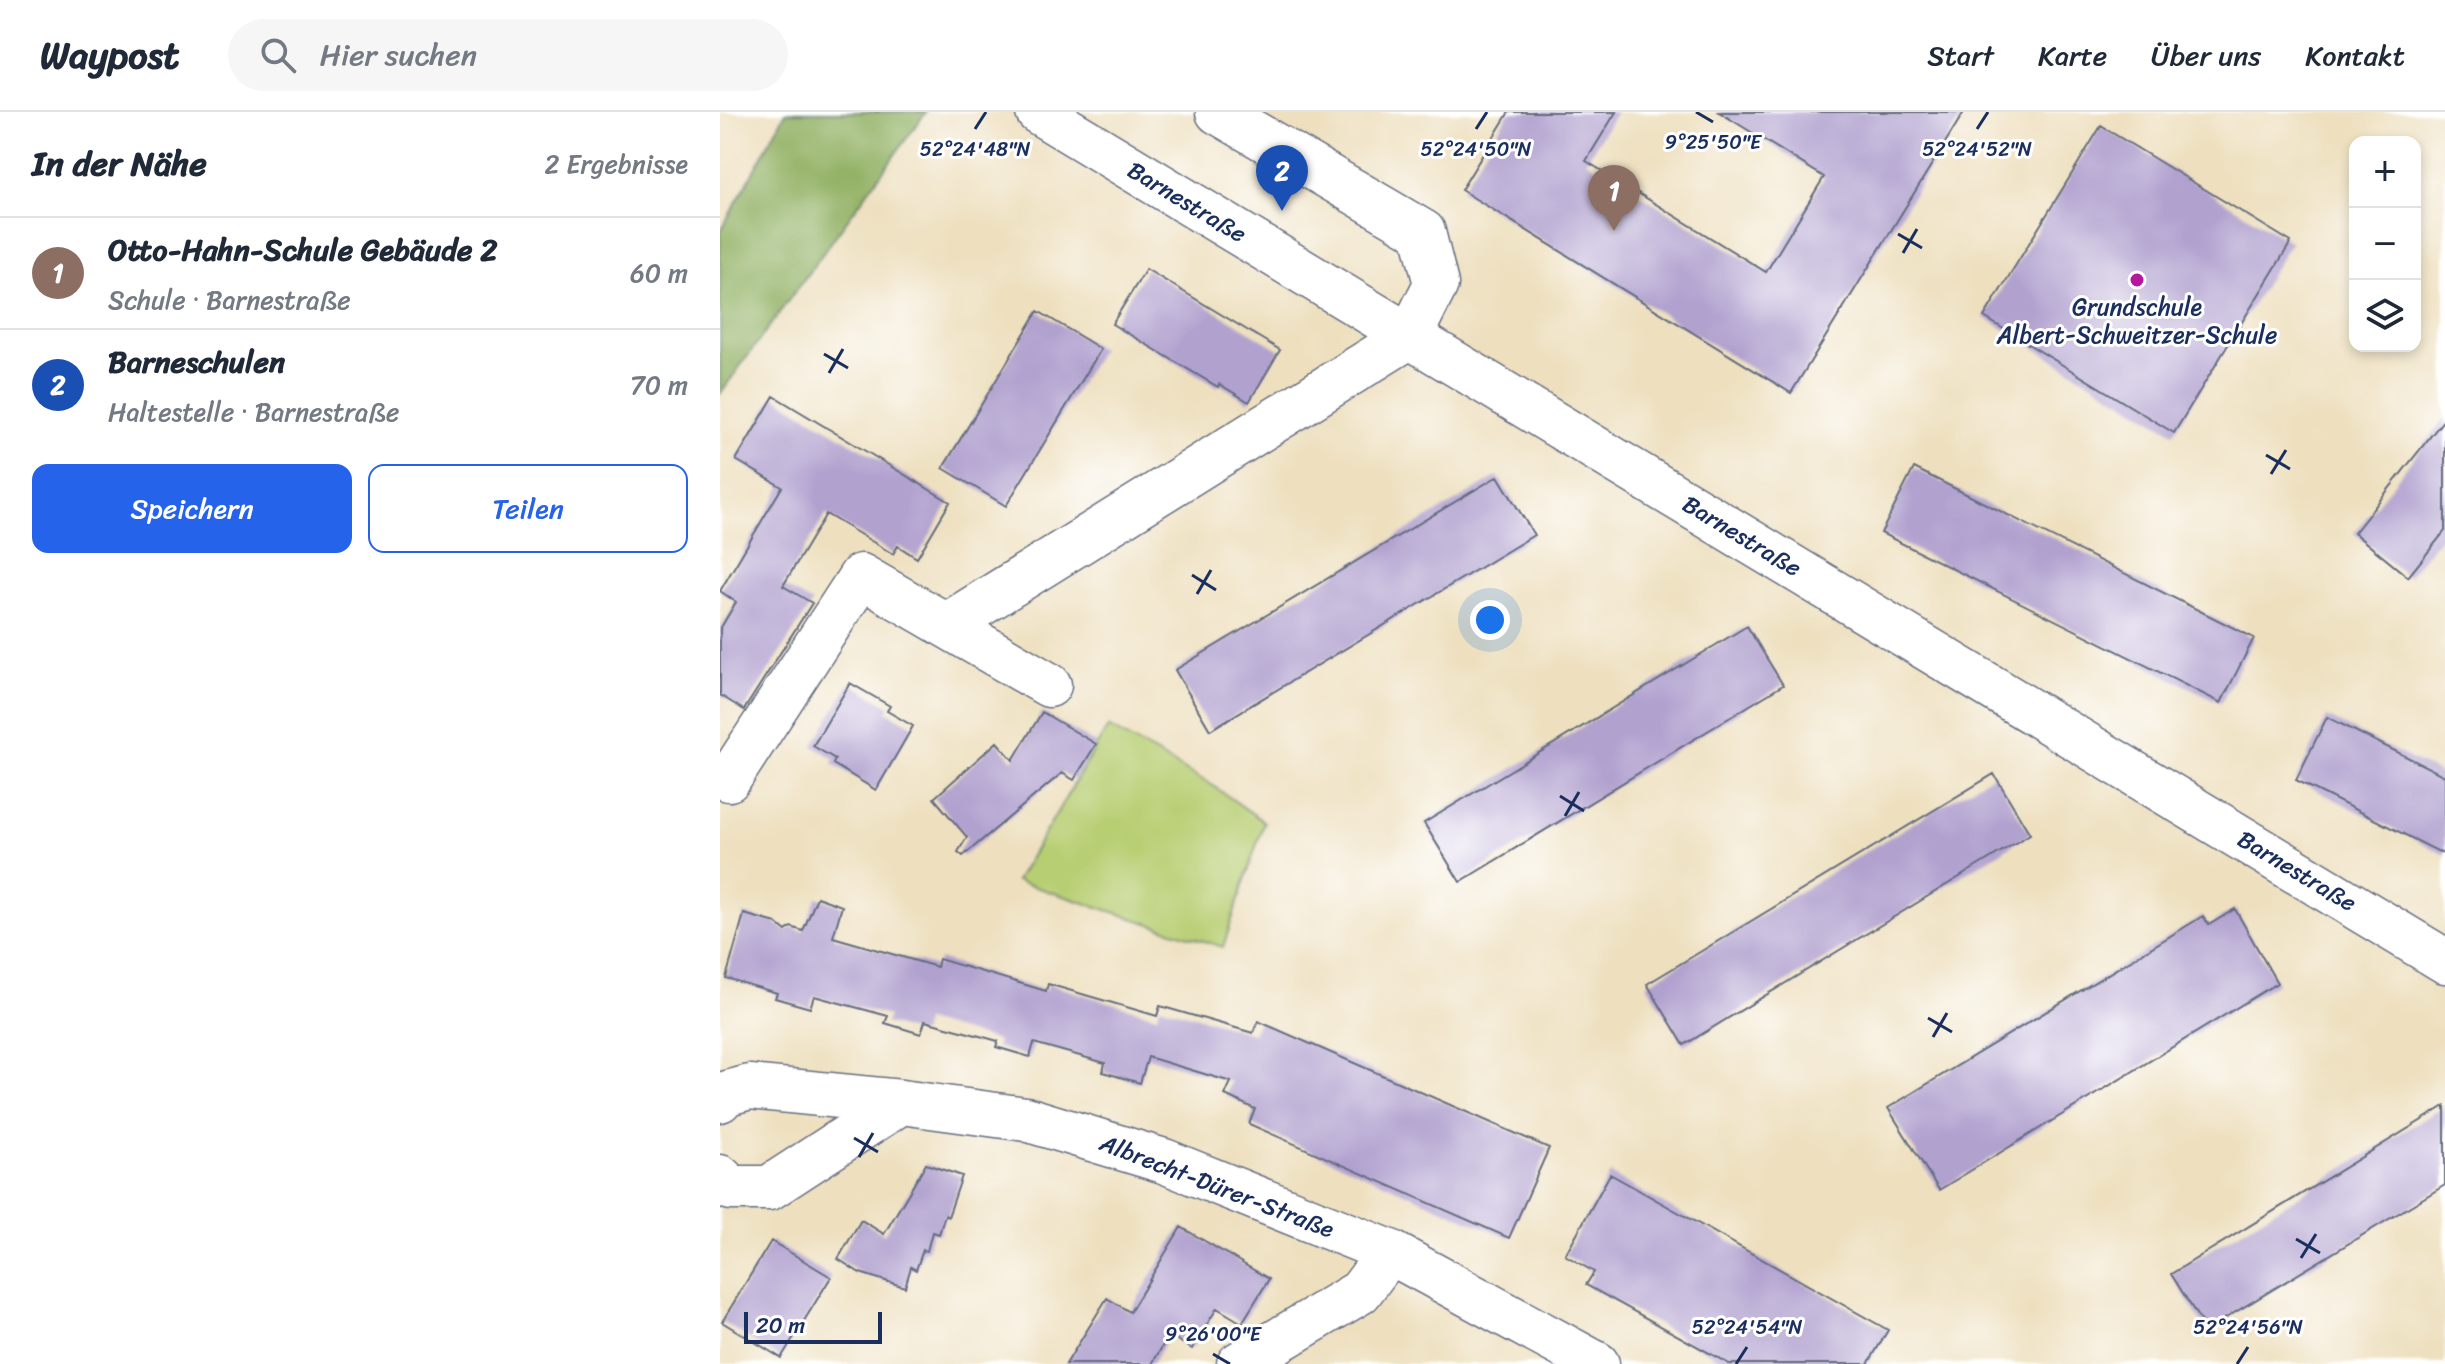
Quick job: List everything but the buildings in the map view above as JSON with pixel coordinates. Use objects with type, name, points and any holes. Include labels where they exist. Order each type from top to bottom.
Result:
[{"type":"street","name":"Barnestraße","points":[[1038,112],[2445,961]]},
{"type":"street","points":[[947,625],[1410,336],[1436,284],[1423,232],[1218,112]]},
{"type":"street","points":[[729,779],[861,576],[1049,685]]},
{"type":"street","name":"Albrecht-Dürer-Straße","points":[[720,1100],[724,1094],[750,1087],[901,1102],[1026,1119],[1164,1161],[1390,1252],[1597,1364]]},
{"type":"street","points":[[720,1177],[731,1188],[769,1188],[901,1102]]},
{"type":"street","points":[[1239,1364],[1360,1292],[1390,1252]]},
{"type":"green space","points":[[786,112],[926,112],[720,394],[720,232]]},
{"type":"green space","points":[[1108,727],[1212,785],[1264,822],[1223,947],[1016,881]]},
{"type":"place","name":"Barneschulen","points":[[1282,211]]},
{"type":"place","name":"Otto-Hahn-Schule Gebäude 2","points":[[1614,231]]},
{"type":"place","name":"Grundschule Albert-Schweitzer-Schule","points":[[2137,280]]}]
